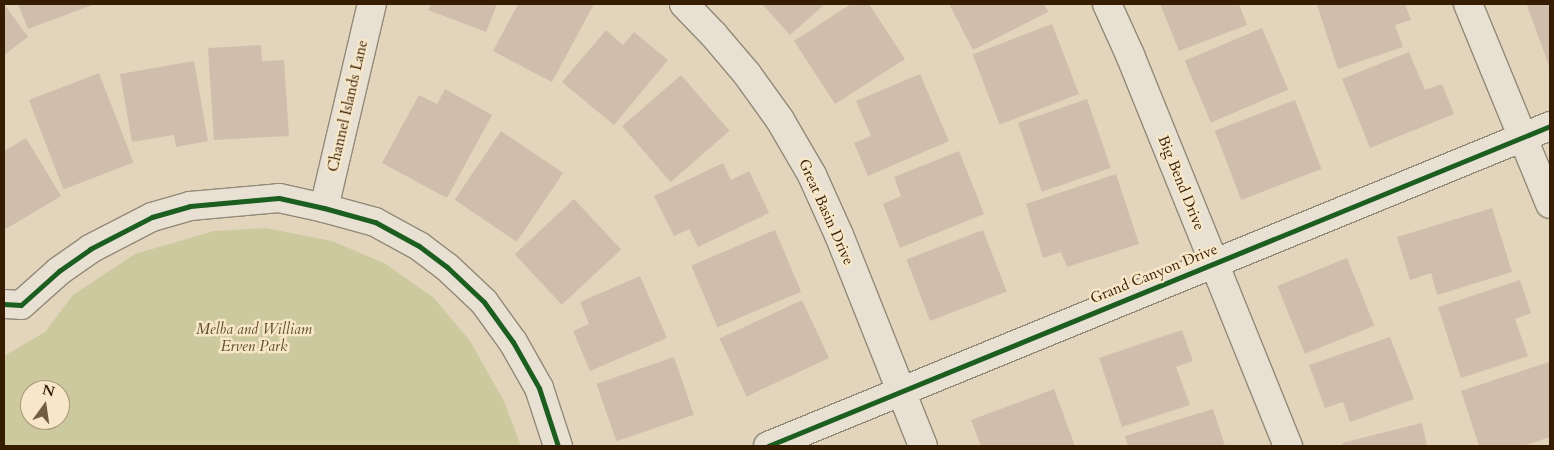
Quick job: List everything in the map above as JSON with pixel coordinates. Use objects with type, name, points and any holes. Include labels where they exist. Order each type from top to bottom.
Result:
[{"type":"street","name":"Channel Islands Lane","points":[[324,208],[372,4]]},
{"type":"street","name":"Great Basin Drive","points":[[684,4],[747,74],[780,120],[812,175],[839,235],[923,446]]},
{"type":"street","name":"Big Bend Drive","points":[[1107,4],[1130,55],[1288,446]]},
{"type":"street","points":[[1468,4],[1550,204]]},
{"type":"street","name":"Grand Canyon Drive","points":[[768,446],[1550,126]]},
{"type":"street","points":[[4,304],[21,306],[59,272],[90,248],[152,217],[190,206],[279,198],[324,208],[375,222],[419,246],[447,267],[484,302],[513,342],[539,388],[558,446]]},
{"type":"green space","name":"Melba and William Erven Park","points":[[265,228],[332,241],[386,264],[434,298],[470,341],[504,401],[521,446],[4,446],[4,356],[45,332],[73,295],[135,254],[214,231]]},
{"type":"building","points":[[4,4],[28,37],[4,55]]},
{"type":"building","points":[[18,4],[95,4],[28,29]]},
{"type":"building","points":[[431,4],[497,4],[486,32],[428,10]]},
{"type":"building","points":[[518,4],[594,4],[552,82],[493,51]]},
{"type":"building","points":[[762,4],[825,4],[790,35]]},
{"type":"building","points":[[851,4],[869,4],[905,59],[835,104],[794,41]]},
{"type":"building","points":[[949,4],[1044,4],[1048,12],[973,50]]},
{"type":"building","points":[[1160,4],[1239,4],[1247,25],[1179,51]]},
{"type":"building","points":[[1405,4],[1411,20],[1395,25],[1403,47],[1338,69],[1317,5]]},
{"type":"building","points":[[1550,4],[1550,69],[1527,5]]},
{"type":"building","points":[[1052,24],[1079,94],[1000,124],[973,54]]},
{"type":"building","points":[[1262,28],[1288,90],[1211,122],[1185,61]]},
{"type":"building","points":[[606,30],[623,45],[634,32],[668,60],[614,125],[562,82]]},
{"type":"building","points":[[261,45],[262,61],[284,60],[289,136],[214,140],[208,48]]},
{"type":"building","points":[[1409,52],[1425,90],[1442,84],[1454,114],[1370,148],[1342,79]]},
{"type":"building","points":[[194,61],[208,141],[176,147],[174,135],[132,142],[120,74]]},
{"type":"building","points":[[99,73],[133,163],[63,190],[29,100]]},
{"type":"building","points":[[920,74],[949,141],[868,176],[854,143],[871,136],[856,101]]},
{"type":"building","points":[[681,75],[730,131],[671,182],[622,126]]},
{"type":"building","points":[[445,89],[492,115],[447,198],[382,163],[419,95],[437,104]]},
{"type":"building","points":[[1087,99],[1111,168],[1042,192],[1018,123]]},
{"type":"building","points":[[1295,100],[1322,169],[1241,200],[1215,131]]},
{"type":"building","points":[[501,131],[563,173],[517,242],[455,200]]},
{"type":"building","points":[[26,138],[61,196],[4,230],[4,151]]},
{"type":"building","points":[[959,151],[984,214],[900,248],[883,204],[901,196],[894,177]]},
{"type":"building","points":[[723,163],[731,180],[749,171],[769,213],[698,247],[689,229],[674,236],[654,196]]},
{"type":"building","points":[[1116,174],[1139,244],[1067,267],[1061,252],[1043,258],[1026,204]]},
{"type":"building","points":[[574,199],[621,249],[562,305],[515,254]]},
{"type":"building","points":[[1492,208],[1512,272],[1437,295],[1431,273],[1410,280],[1397,237]]},
{"type":"building","points":[[775,230],[801,292],[717,327],[691,266]]},
{"type":"building","points":[[983,230],[1007,292],[930,321],[906,259]]},
{"type":"building","points":[[1347,258],[1374,326],[1305,354],[1277,286]]},
{"type":"building","points":[[640,276],[667,338],[590,371],[573,331],[589,324],[580,302]]},
{"type":"building","points":[[1520,280],[1531,313],[1515,319],[1528,356],[1461,378],[1438,307]]},
{"type":"building","points":[[802,300],[829,358],[747,396],[720,338]]},
{"type":"building","points":[[1182,330],[1193,361],[1176,367],[1190,405],[1122,427],[1099,358]]},
{"type":"building","points":[[1390,337],[1414,399],[1350,422],[1343,402],[1325,408],[1309,365]]},
{"type":"building","points":[[674,357],[694,415],[616,441],[596,384]]},
{"type":"building","points":[[1549,362],[1550,437],[1523,446],[1479,446],[1461,391]]},
{"type":"building","points":[[1054,389],[1075,446],[981,446],[971,420]]},
{"type":"building","points":[[1213,409],[1225,446],[1128,446],[1125,436]]},
{"type":"building","points":[[1422,423],[1427,446],[1343,446],[1342,443]]},
{"type":"cycle path","points":[[768,446],[1550,126]]},
{"type":"cycle path","points":[[4,304],[21,305],[59,271],[90,249],[152,217],[190,206],[279,198],[324,208],[375,222],[419,246],[447,267],[484,302],[513,342],[539,388],[558,446]]}]
